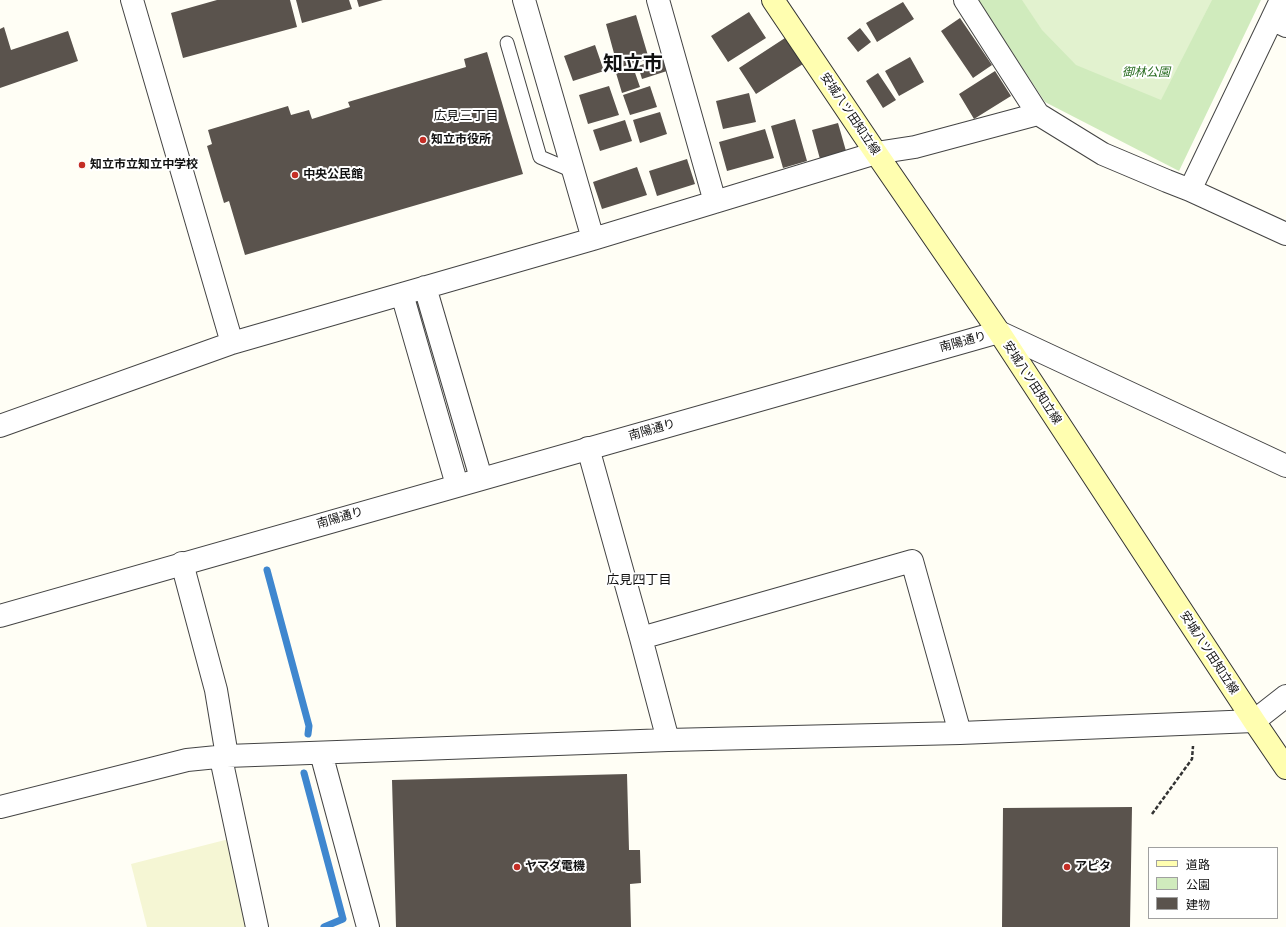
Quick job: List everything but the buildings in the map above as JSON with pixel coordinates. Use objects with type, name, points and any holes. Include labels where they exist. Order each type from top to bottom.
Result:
[{"type":"main road","name":"安城八ツ田知立線","points":[[773,0],[999,332],[1286,768]]},
{"type":"street","points":[[132,0],[232,343]]},
{"type":"street","points":[[524,0],[593,239]]},
{"type":"street","points":[[658,0],[715,202]]},
{"type":"street","points":[[965,0],[1038,114],[1103,154],[1190,190],[1286,234]]},
{"type":"street","points":[[1190,190],[1280,15]]},
{"type":"street","points":[[0,426],[232,343],[593,239],[876,153],[914,147],[1038,114]]},
{"type":"street","points":[[425,287],[480,478]]},
{"type":"street","points":[[402,294],[457,485]]},
{"type":"street","name":"南陽通り","points":[[0,616],[480,478],[999,332],[1286,466]]},
{"type":"street","points":[[588,448],[668,740]]},
{"type":"street","points":[[641,638],[912,561],[960,733]]},
{"type":"street","points":[[182,563],[216,690],[227,756],[222,763],[257,927]]},
{"type":"street","points":[[0,807],[187,760],[227,756],[668,740],[960,733],[1254,721],[1286,696]]},
{"type":"street","points":[[321,753],[368,927]]},
{"type":"lane","points":[[507,42],[540,157],[574,171]]},
{"type":"path","points":[[1152,814],[1192,759],[1194,724]]},
{"type":"green space","name":"御林公園","points":[[978,0],[1261,0],[1179,171],[1045,102]]},
{"type":"green space","points":[[1022,0],[1212,0],[1161,100],[1076,65],[1042,30]]},
{"type":"green space","points":[[229,839],[251,927],[147,927],[131,864]]},
{"type":"waterway","points":[[267,570],[309,726],[308,734]]},
{"type":"waterway","points":[[304,773],[343,919],[324,927]]},
{"type":"place","name":"知立市役所","points":[[423,140]]},
{"type":"place","name":"知立市立知立中学校","points":[[82,165]]},
{"type":"place","name":"中央公民館","points":[[295,175]]},
{"type":"place","name":"ヤマダ電機","points":[[517,867]]},
{"type":"place","name":"アピタ","points":[[1067,867]]},
{"type":"district","name":"知立市","points":[[633,64]]},
{"type":"district","name":"広見三丁目","points":[[466,116]]},
{"type":"district","name":"広見四丁目","points":[[639,580]]}]
